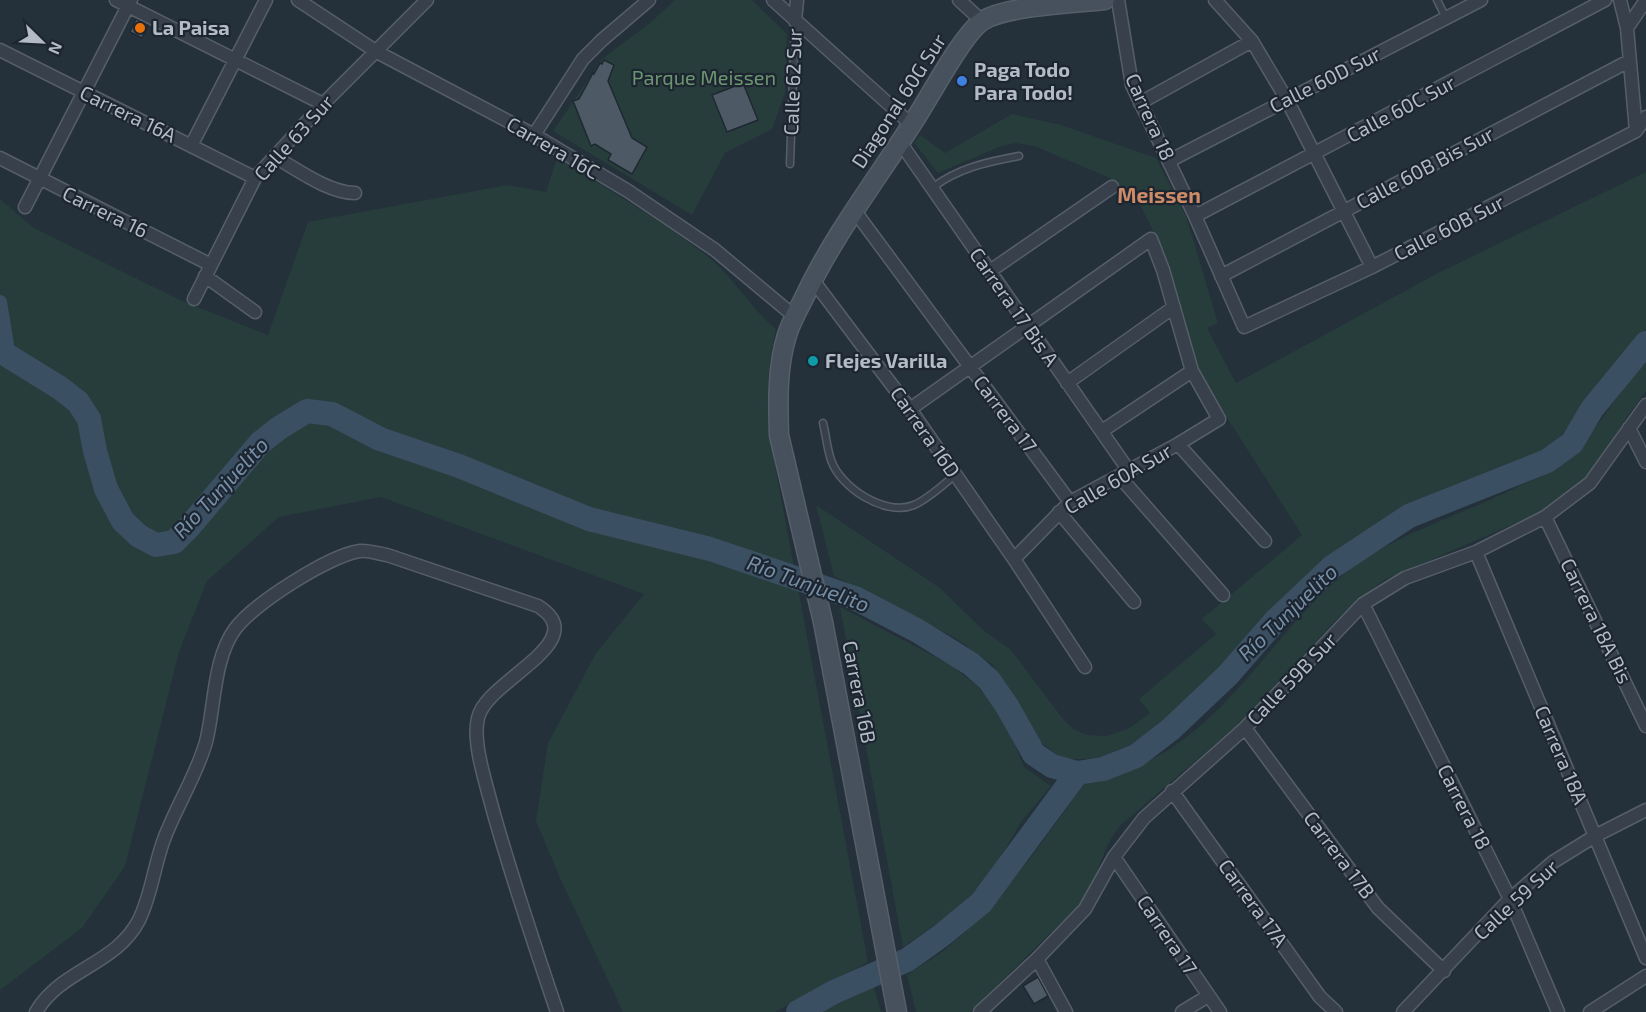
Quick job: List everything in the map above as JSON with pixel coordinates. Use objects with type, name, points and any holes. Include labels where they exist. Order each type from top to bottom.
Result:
[{"type":"street","points":[[116,0],[129,3],[323,104]]},
{"type":"street","points":[[191,146],[266,0]]},
{"type":"street","name":"Carrera 16C","points":[[298,0],[376,52],[534,135],[628,191],[715,250],[794,316]]},
{"type":"street","name":"Calle 63 Sur","points":[[194,299],[255,178],[323,104],[427,0]]},
{"type":"street","points":[[534,135],[583,59],[649,0]]},
{"type":"street","points":[[773,0],[912,125]]},
{"type":"street","name":"Calle 62 Sur","points":[[795,21],[797,0]]},
{"type":"street","points":[[959,0],[982,21],[1014,10],[1105,0]]},
{"type":"street","name":"Carrera 18","points":[[1118,0],[1130,77],[1140,103],[1195,216],[1244,327]]},
{"type":"street","points":[[1215,0],[1252,41],[1287,100],[1371,267]]},
{"type":"street","name":"Calle 60D Sur","points":[[1169,161],[1481,0]]},
{"type":"street","name":"Calle 60C Sur","points":[[1195,216],[1605,0]]},
{"type":"street","points":[[1620,0],[1627,28],[1636,131]]},
{"type":"street","points":[[1627,28],[1646,0]]},
{"type":"street","points":[[25,207],[129,3]]},
{"type":"street","name":"Diagonal 60G Sur","points":[[794,316],[826,253],[912,125],[967,37],[982,21]]},
{"type":"street","points":[[1140,103],[1252,41]]},
{"type":"street","name":"Carrera 16A","points":[[0,50],[255,178]]},
{"type":"street","name":"Calle 60B Bis Sur","points":[[1221,276],[1629,61]]},
{"type":"street","name":"Calle 60B Sur","points":[[1244,327],[1371,267],[1636,131],[1646,117]]},
{"type":"street","name":"Carrera 17 Bis A","points":[[900,142],[1102,431],[1124,473],[1223,595]]},
{"type":"street","name":"Carrera 16","points":[[0,158],[208,271],[255,312]]},
{"type":"street","points":[[275,158],[333,189],[344,193],[355,193]]},
{"type":"street","points":[[990,271],[1112,187]]},
{"type":"street","name":"Carrera 17","points":[[854,210],[1070,502]]},
{"type":"street","points":[[910,409],[1151,239],[1192,371],[1102,431]]},
{"type":"street","name":"Carrera 16D","points":[[812,279],[910,409],[1014,559]]},
{"type":"street","points":[[1068,384],[1174,307]]},
{"type":"street","name":"Carrera 16B","points":[[794,316],[781,362],[779,435],[823,622],[897,1009]]},
{"type":"street","name":"Calle 60A Sur","points":[[1014,559],[1070,502],[1178,444],[1219,419],[1192,371]]},
{"type":"street","name":"Calle 59B Sur","points":[[980,1012],[1037,959],[1085,909],[1114,857],[1144,818],[1245,729],[1363,604],[1406,578],[1476,552],[1545,517],[1590,483],[1646,405]]},
{"type":"street","points":[[1629,428],[1646,462]]},
{"type":"street","points":[[1178,444],[1265,541]]},
{"type":"street","points":[[1059,512],[1134,602]]},
{"type":"street","name":"Carrera 18A Bis","points":[[1545,517],[1646,726]]},
{"type":"street","points":[[36,1012],[41,1003],[60,983],[114,951],[129,937],[140,918],[164,841],[206,742],[222,653],[234,629],[267,599],[333,559],[362,551],[387,555],[538,606],[549,613],[554,621],[555,634],[548,648],[497,690],[485,703],[478,716],[477,732],[482,769],[514,885],[557,1012]]},
{"type":"street","name":"Carrera 18A","points":[[1476,552],[1646,958]]},
{"type":"street","points":[[1014,559],[1085,667]]},
{"type":"street","name":"Carrera 18","points":[[1363,604],[1510,899],[1558,1012]]},
{"type":"street","name":"Carrera 17B","points":[[1245,729],[1378,908],[1444,971]]},
{"type":"street","name":"Carrera 17A","points":[[1173,791],[1320,997],[1336,1012]]},
{"type":"street","name":"Calle 59 Sur","points":[[1403,1012],[1510,899],[1553,862],[1595,836],[1646,810]]},
{"type":"street","name":"Carrera 17","points":[[1114,857],[1220,1012]]},
{"type":"street","points":[[1037,959],[1066,1012]]},
{"type":"street","points":[[1590,1012],[1646,976]]},
{"type":"street","points":[[1182,1012],[1208,996]]},
{"type":"lane","points":[[1437,0],[1446,18]]},
{"type":"lane","name":"Calle 62 Sur","points":[[790,164],[795,21]]},
{"type":"lane","points":[[932,188],[966,168],[984,162],[1019,156]]},
{"type":"lane","points":[[823,423],[831,461],[846,484],[861,496],[884,506],[902,508],[915,505],[955,475]]},
{"type":"green space","name":"Parque Meissen","points":[[675,0],[752,0],[787,34],[785,93],[772,129],[725,153],[692,215],[553,131],[602,59],[650,23]]},
{"type":"green space","points":[[1012,114],[1061,125],[1156,158],[1186,216],[1218,323],[1207,328],[1236,383],[1438,273],[1646,172],[1646,329],[1556,442],[1538,456],[1397,512],[1340,550],[1264,619],[1223,666],[1166,719],[1130,745],[1096,759],[1062,759],[1037,739],[993,665],[955,638],[834,576],[816,505],[940,588],[983,630],[1011,650],[1063,719],[1073,729],[1087,735],[1106,736],[1128,729],[1150,713],[1139,699],[1216,634],[1202,619],[1302,535],[1201,377],[1156,236],[1140,205],[1110,178],[1034,146],[1016,143],[999,147],[938,173],[914,143],[920,135],[945,153]]},
{"type":"green space","points":[[557,158],[655,219],[711,259],[776,329],[768,386],[771,444],[868,962],[775,1012],[623,1012],[536,821],[548,743],[596,653],[644,594],[381,497],[279,517],[207,581],[179,652],[125,866],[82,928],[0,990],[0,199],[34,228],[182,301],[268,335],[308,222],[507,185],[546,192]]},
{"type":"green space","points":[[1646,361],[1646,391],[1624,421],[1594,471],[1577,489],[1560,503],[1386,579],[1357,600],[1235,727],[1121,825],[1108,845],[1091,885],[1079,905],[970,1012],[916,1012],[907,975],[942,952],[982,915],[1038,848],[1086,780],[1131,768],[1169,749],[1202,724],[1232,695],[1317,599],[1349,570],[1368,557],[1411,534],[1502,494],[1555,467],[1581,444]]},
{"type":"green space","points":[[840,607],[951,665],[977,686],[1002,713],[1024,767],[1051,786],[1021,822],[993,871],[972,899],[903,947]]},
{"type":"green space","points":[[874,987],[881,1012],[819,1012]]},
{"type":"building","name":"La Paisa","points":[[136,19],[148,25],[142,38],[130,32]]},
{"type":"building","points":[[604,60],[614,65],[608,81],[632,138],[647,147],[632,174],[608,160],[611,154],[595,144],[591,146],[573,101],[579,99],[593,73]]},
{"type":"building","points":[[743,83],[758,120],[727,132],[712,95]]},
{"type":"building","points":[[1038,977],[1048,996],[1034,1004],[1023,986]]},
{"type":"waterway","points":[[0,302],[9,357]]},
{"type":"waterway","name":"Río Tunjuelito","points":[[0,351],[60,388],[78,402],[89,419],[106,489],[123,521],[139,536],[156,545],[174,542],[260,443],[279,428],[307,411],[332,414],[380,439],[459,466],[589,519],[710,549],[855,598],[918,631],[971,664],[989,680],[1007,706],[1034,754],[1052,766],[1077,773],[1103,769],[1136,756],[1171,729],[1228,675],[1276,620],[1332,567],[1409,516],[1547,461],[1572,443],[1592,409],[1646,343]]},
{"type":"waterway","points":[[798,1012],[834,992],[907,960],[981,903],[1077,773]]},
{"type":"place","name":"La Paisa","points":[[140,28]]},
{"type":"place","name":"Paga Todo Para Todo!","points":[[962,81]]},
{"type":"place","name":"Flejes Varilla","points":[[813,361]]},
{"type":"district","name":"Meissen","points":[[1159,196]]}]
